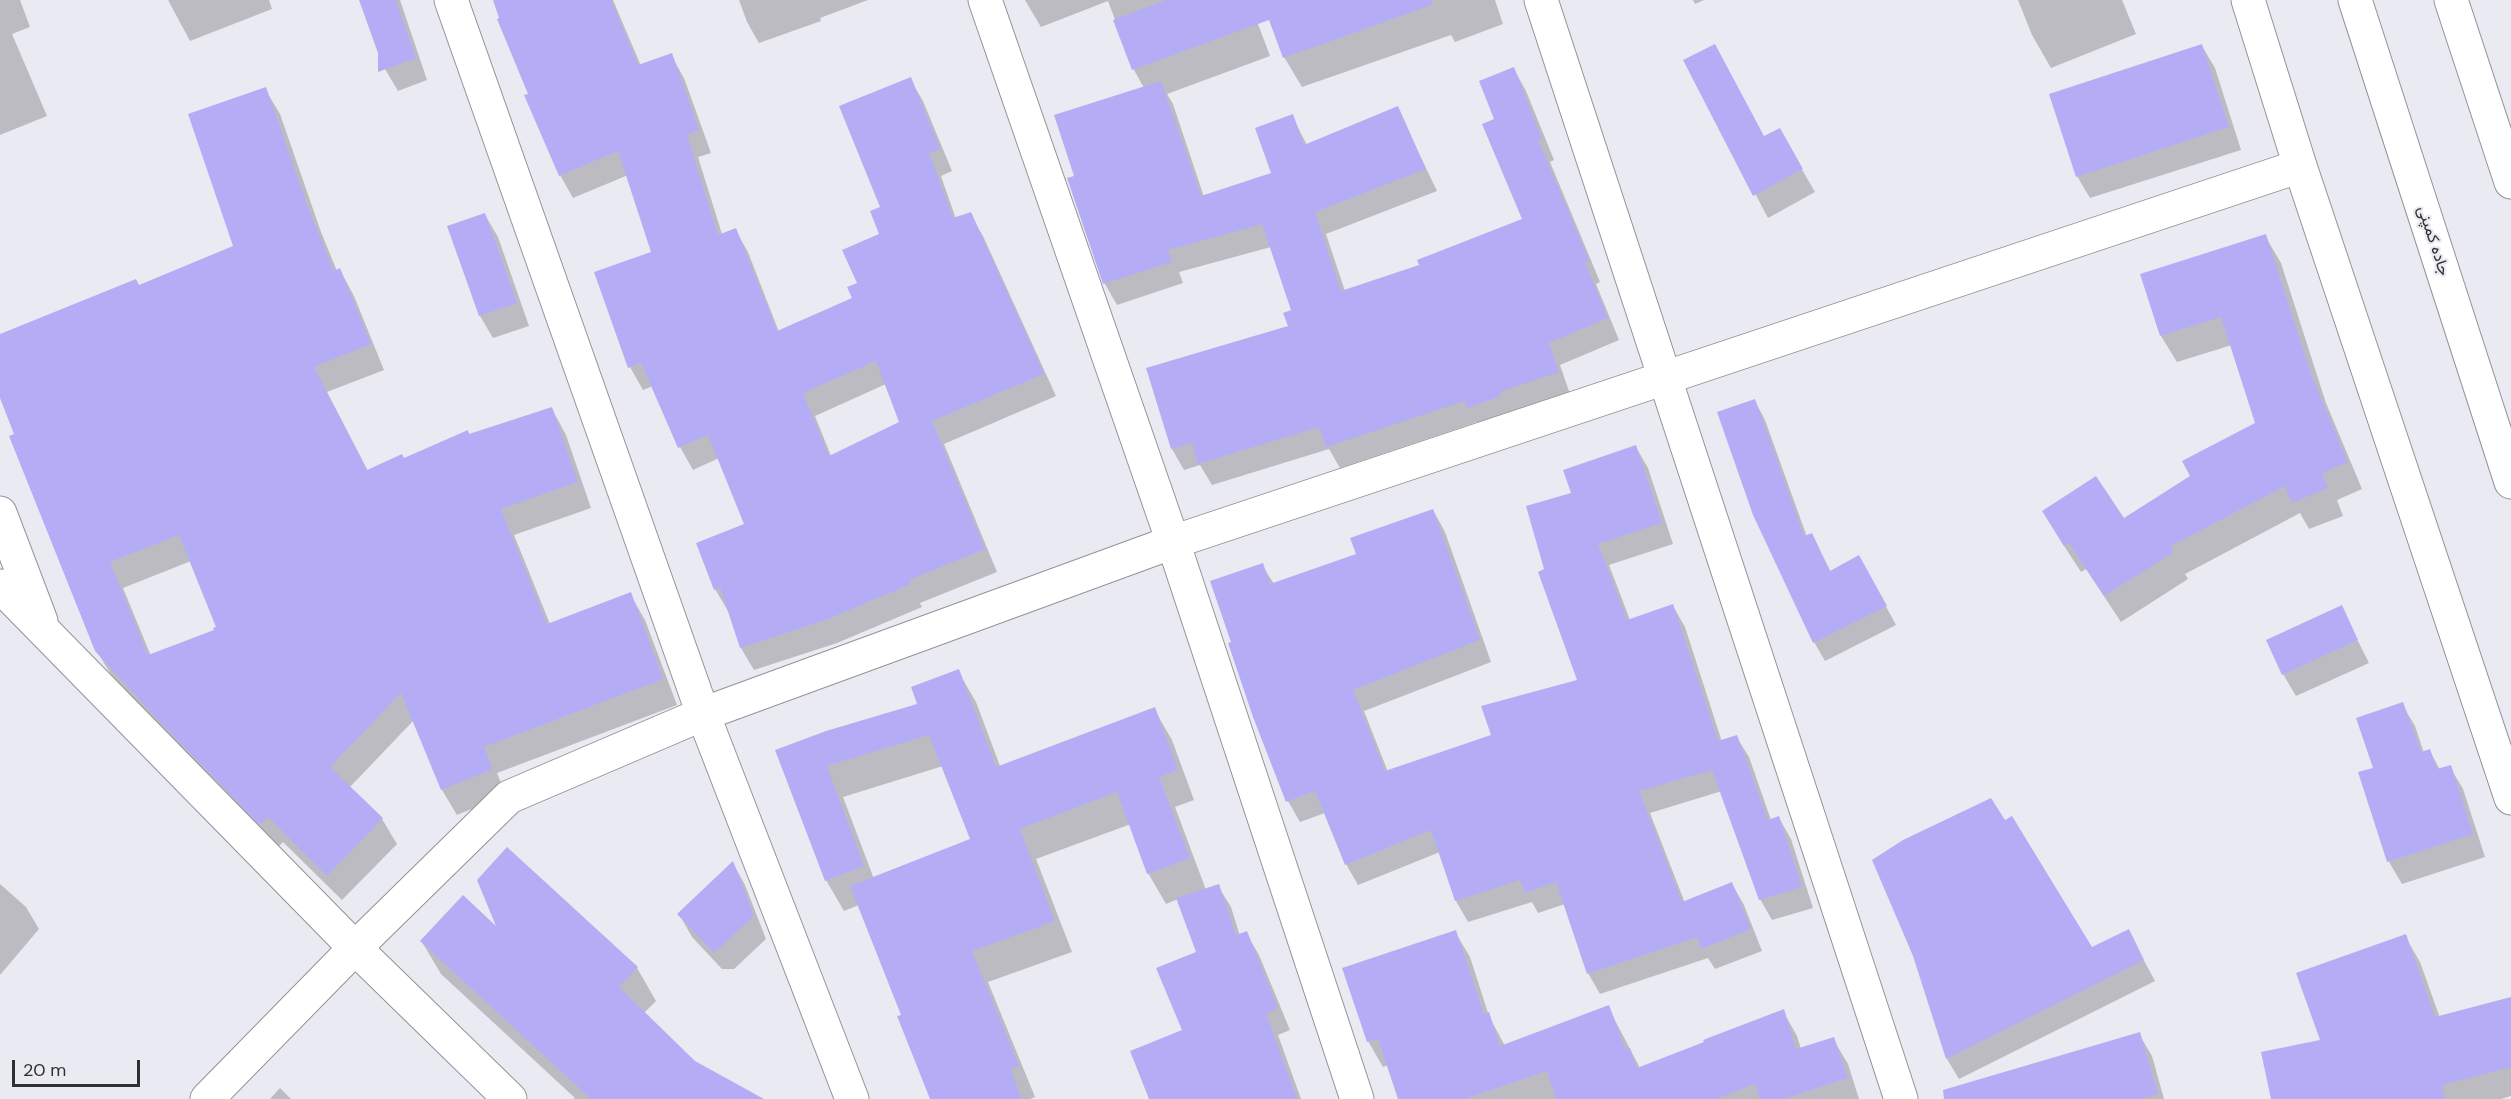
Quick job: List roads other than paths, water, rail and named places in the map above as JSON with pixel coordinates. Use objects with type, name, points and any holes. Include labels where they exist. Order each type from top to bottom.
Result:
[{"type":"main road","points":[[452,0],[703,714],[852,1099]]},
{"type":"main road","points":[[985,0],[1173,542],[1357,1099]]},
{"type":"main road","points":[[1541,0],[1901,1099]]},
{"type":"main road","points":[[2248,0],[2300,166],[2511,798]]},
{"type":"main road","name":"جاده کمپنی","points":[[2355,0],[2511,482]]},
{"type":"main road","points":[[2451,0],[2511,182]]},
{"type":"main road","points":[[207,1099],[355,948],[509,797],[703,714],[1173,542],[2300,166]]},
{"type":"main road","points":[[0,513],[44,629]]},
{"type":"main road","points":[[0,586],[355,948],[510,1099]]}]
